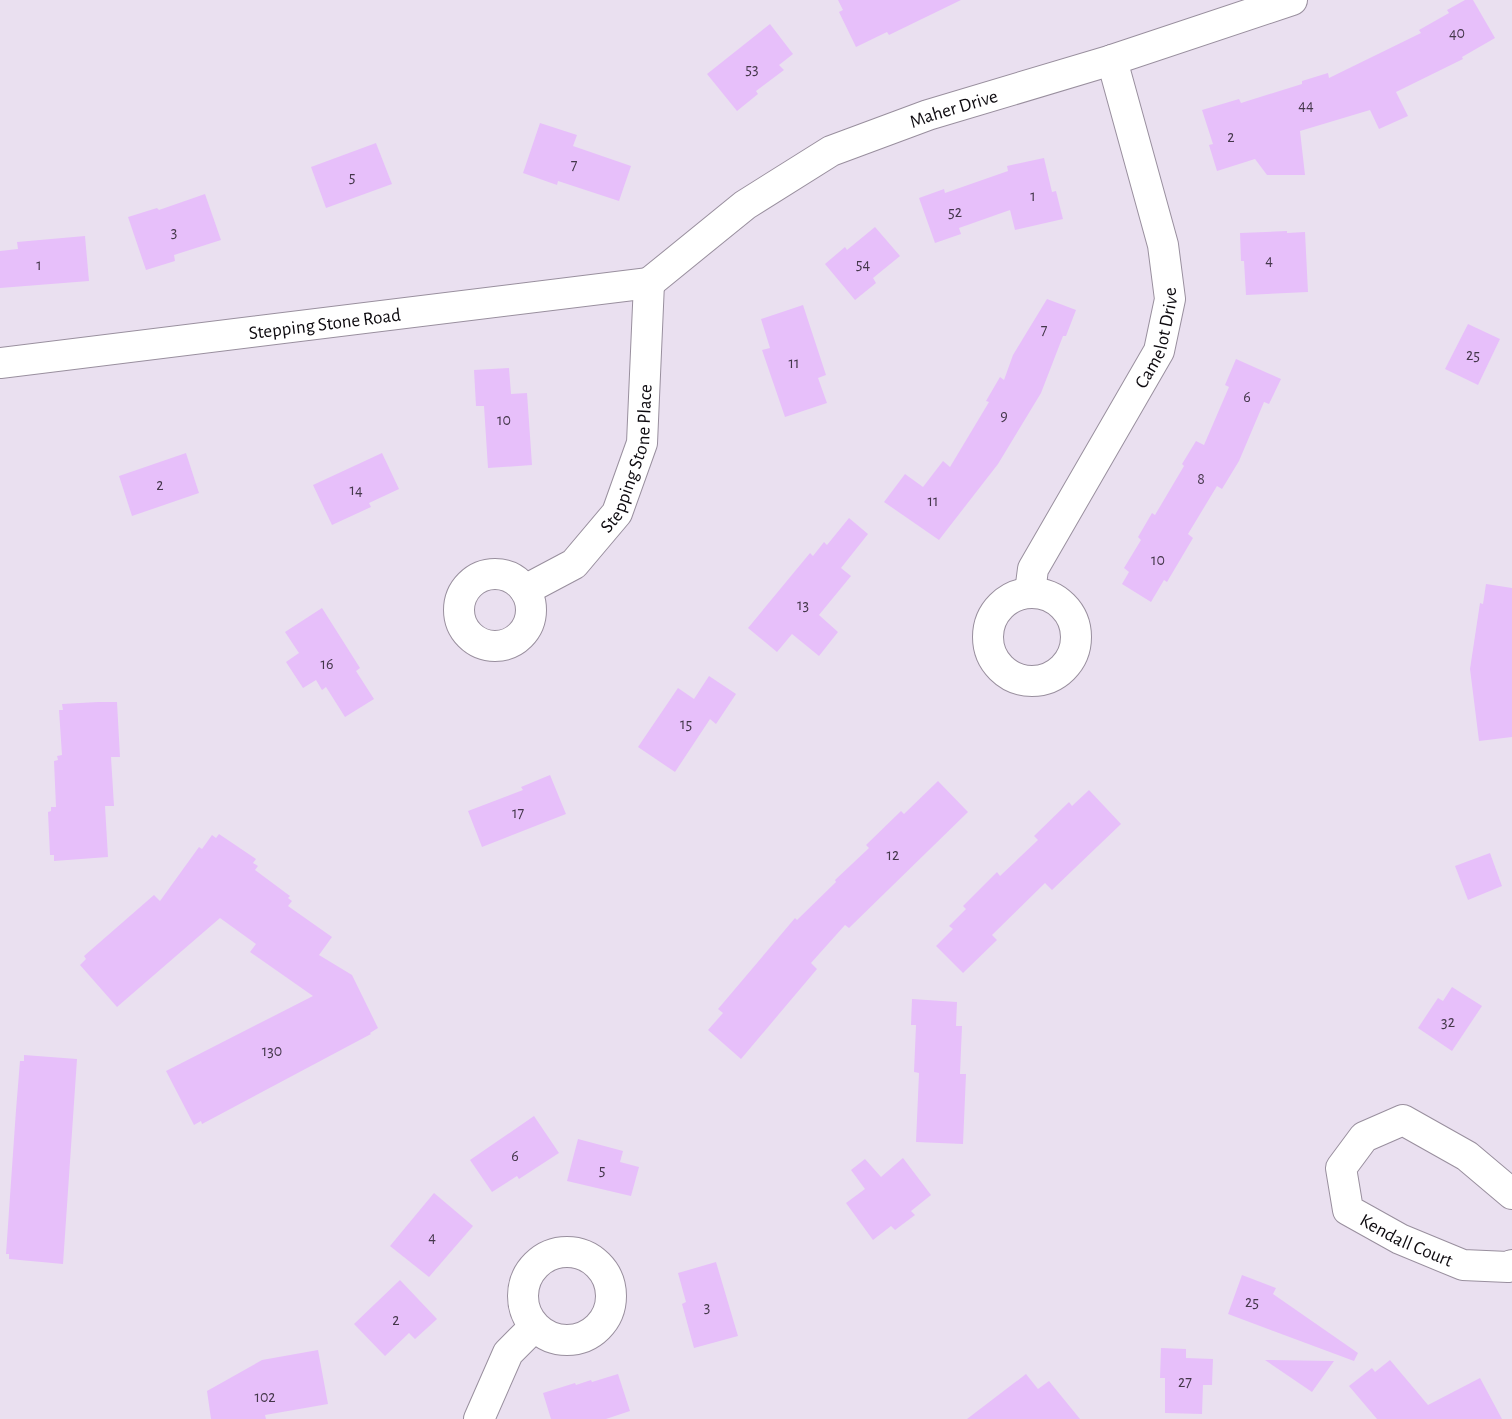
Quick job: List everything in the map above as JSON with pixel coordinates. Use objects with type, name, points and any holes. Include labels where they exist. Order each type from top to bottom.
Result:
[{"type":"street","name":"Maher Drive","points":[[649,283],[746,205],[831,152],[928,115],[1112,60],[1292,0]]},
{"type":"street","name":"Camelot Drive","points":[[1030,592],[1033,569],[1160,351],[1170,299],[1163,244],[1112,60]]},
{"type":"street","name":"Stepping Stone Road","points":[[0,363],[649,283]]},
{"type":"street","name":"Stepping Stone Place","points":[[526,590],[574,564],[617,513],[642,443],[649,283]]},
{"type":"street","name":"Kendall Court","points":[[1512,1194],[1467,1156],[1403,1120],[1364,1137],[1341,1168],[1348,1210],[1399,1239],[1463,1265],[1512,1265]]},
{"type":"street","points":[[479,1419],[508,1353],[534,1327]]},
{"type":"building","points":[[838,0],[961,0],[889,35],[887,32],[856,47],[839,12],[843,10]]},
{"type":"building","points":[[1465,0],[1473,0],[1495,38],[1462,57],[1463,59],[1396,92],[1408,116],[1379,129],[1370,110],[1300,131],[1305,175],[1267,175],[1255,159],[1217,171],[1209,145],[1213,144],[1202,110],[1239,99],[1241,103],[1328,73],[1329,78],[1421,33],[1419,30],[1449,13],[1447,10]]},
{"type":"building","points":[[770,24],[793,54],[779,65],[784,70],[756,91],[758,94],[737,111],[707,74]]},
{"type":"building","points":[[540,123],[577,135],[573,146],[631,166],[619,201],[558,181],[557,185],[523,173]]},
{"type":"building","points":[[376,143],[392,184],[326,208],[311,167]]},
{"type":"building","points":[[1044,158],[1052,192],[1056,191],[1063,219],[1015,230],[1010,210],[959,228],[961,234],[935,243],[919,198],[944,189],[945,193],[1008,171],[1007,166]]},
{"type":"building","points":[[205,194],[221,240],[174,255],[175,261],[146,270],[128,217],[157,208],[159,210]]},
{"type":"building","points":[[875,227],[900,256],[873,278],[876,283],[855,300],[825,264]]},
{"type":"building","points":[[1305,232],[1308,292],[1246,295],[1240,233]]},
{"type":"building","points":[[85,236],[89,281],[0,288],[0,251],[18,249],[17,242]]},
{"type":"building","points":[[1047,299],[1076,310],[1041,393],[998,464],[939,540],[884,502],[905,474],[923,487],[943,461],[950,467],[989,402],[986,401],[1000,377],[1004,380],[1013,355]]},
{"type":"building","points":[[803,305],[826,375],[818,378],[827,403],[785,417],[762,350],[770,348],[761,319]]},
{"type":"building","points":[[1468,324],[1500,339],[1478,385],[1445,369]]},
{"type":"building","points":[[1236,359],[1281,379],[1269,404],[1264,402],[1239,461],[1222,489],[1217,486],[1188,534],[1193,538],[1167,582],[1164,580],[1151,602],[1122,584],[1129,572],[1124,568],[1141,540],[1138,537],[1152,513],[1155,515],[1196,441],[1204,445],[1229,387],[1225,385]]},
{"type":"building","points":[[509,368],[511,394],[527,393],[532,465],[488,468],[484,406],[476,406],[474,370]]},
{"type":"building","points":[[186,453],[199,493],[132,516],[119,476]]},
{"type":"building","points":[[382,453],[399,489],[369,503],[371,507],[332,525],[313,485]]},
{"type":"building","points":[[849,518],[868,534],[841,568],[851,576],[819,615],[838,632],[819,656],[792,634],[777,652],[748,628],[810,553],[813,556],[824,542],[827,545]]},
{"type":"building","points":[[1486,584],[1512,588],[1512,737],[1479,741],[1470,669],[1480,603],[1483,604]]},
{"type":"building","points":[[322,608],[360,668],[356,671],[374,699],[345,717],[326,687],[322,690],[316,680],[303,688],[286,662],[299,653],[285,632]]},
{"type":"building","points":[[709,676],[736,694],[716,724],[710,719],[675,772],[638,747],[678,688],[694,699]]},
{"type":"building","points":[[117,702],[120,757],[111,757],[114,806],[105,806],[108,857],[54,861],[54,855],[50,855],[48,812],[51,807],[56,807],[54,761],[58,760],[57,756],[62,755],[59,710],[63,710],[62,704]]},
{"type":"building","points":[[550,775],[566,814],[482,847],[468,811],[523,790],[521,787]]},
{"type":"building","points":[[938,781],[968,812],[849,928],[845,925],[811,963],[817,969],[741,1059],[708,1030],[723,1013],[718,1009],[795,918],[797,920],[836,882],[835,880],[869,848],[866,845],[901,811],[904,814]]},
{"type":"building","points":[[1089,790],[1121,824],[1052,890],[1045,883],[992,935],[997,940],[963,973],[936,946],[953,929],[949,926],[966,909],[963,906],[997,872],[1000,876],[1038,840],[1034,836],[1069,802],[1072,806]]},
{"type":"building","points":[[219,834],[256,859],[253,863],[258,866],[255,870],[290,896],[288,898],[292,901],[288,906],[332,937],[319,955],[352,975],[378,1028],[202,1124],[201,1121],[194,1125],[166,1071],[313,996],[250,952],[256,944],[220,918],[117,1007],[80,965],[86,959],[84,956],[154,895],[160,901],[199,847],[202,849],[212,835],[216,838]]},
{"type":"building","points":[[1490,853],[1502,886],[1468,900],[1455,866]]},
{"type":"building","points":[[1452,987],[1482,1006],[1452,1051],[1418,1028],[1438,998],[1443,1001]]},
{"type":"building","points":[[912,999],[957,1002],[956,1026],[962,1026],[960,1074],[966,1074],[963,1144],[916,1142],[919,1073],[914,1072],[916,1025],[911,1025]]},
{"type":"building","points":[[24,1055],[77,1059],[63,1264],[9,1259],[9,1254],[6,1254],[20,1061],[24,1061]]},
{"type":"building","points":[[534,1116],[559,1153],[519,1179],[517,1176],[492,1192],[470,1160]]},
{"type":"building","points":[[578,1139],[623,1151],[620,1162],[639,1167],[631,1196],[567,1181]]},
{"type":"building","points":[[903,1158],[931,1195],[911,1211],[915,1215],[895,1230],[891,1226],[873,1240],[846,1203],[865,1189],[851,1170],[865,1159],[881,1177]]},
{"type":"building","points":[[434,1193],[473,1226],[429,1277],[390,1246]]},
{"type":"building","points":[[716,1262],[738,1336],[694,1348],[682,1304],[686,1302],[678,1273]]},
{"type":"building","points":[[1242,1275],[1276,1288],[1273,1294],[1358,1353],[1354,1361],[1228,1314]]},
{"type":"building","points":[[400,1280],[437,1319],[415,1339],[409,1333],[385,1356],[354,1324]]},
{"type":"building","points":[[1161,1348],[1186,1349],[1186,1358],[1213,1359],[1212,1385],[1203,1385],[1202,1414],[1165,1413],[1165,1378],[1160,1378]]},
{"type":"building","points":[[318,1350],[328,1404],[265,1415],[266,1419],[211,1419],[207,1391],[262,1360]]},
{"type":"building","points":[[1265,1360],[1334,1361],[1312,1392]]},
{"type":"building","points":[[1390,1360],[1428,1405],[1480,1378],[1502,1419],[1377,1419],[1349,1386],[1372,1368],[1375,1372]]},
{"type":"building","points":[[618,1374],[630,1411],[606,1419],[551,1419],[543,1393]]},
{"type":"building","points":[[1026,1374],[1038,1389],[1049,1381],[1080,1419],[967,1419]]}]
